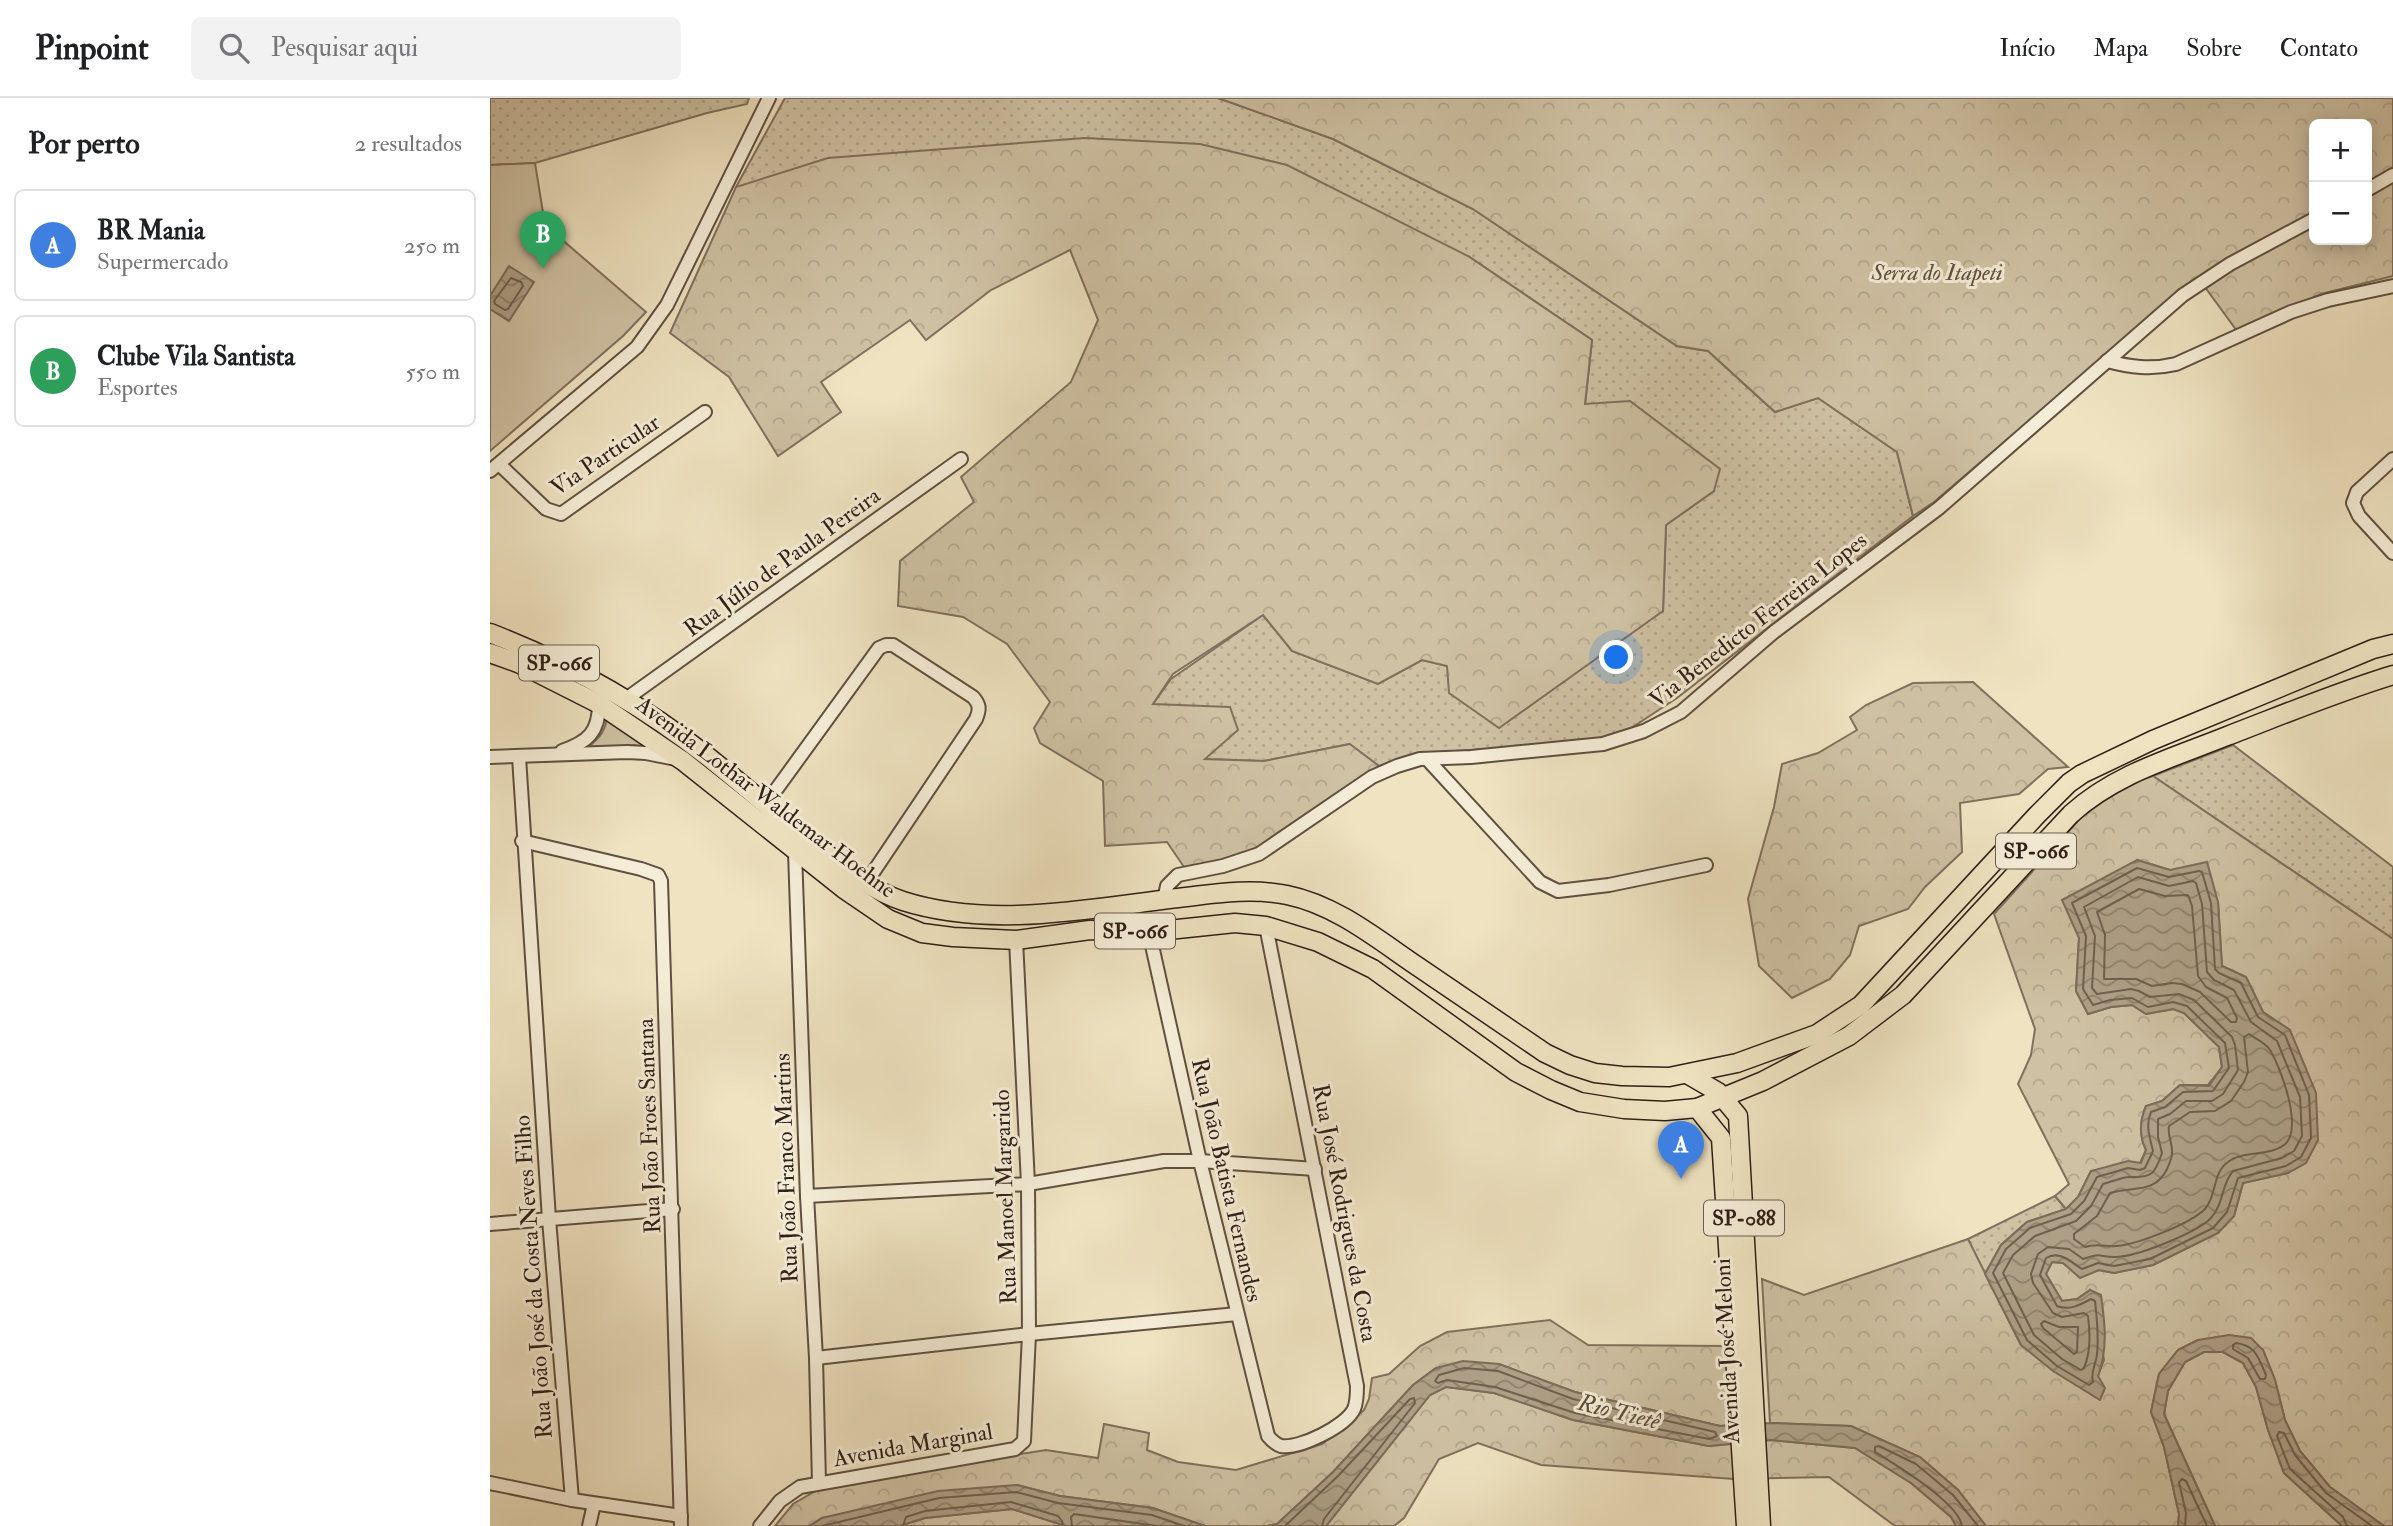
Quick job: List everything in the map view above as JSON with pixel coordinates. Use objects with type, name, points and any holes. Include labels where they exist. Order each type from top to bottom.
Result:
[{"type":"main road","name":"SP-066","points":[[490,633],[522,645],[598,682],[626,699]]},
{"type":"main road","name":"Avenida Lothar Waldemar Hoehne","points":[[626,699],[706,756],[866,883],[899,900],[936,910],[1000,915],[1085,910],[1226,892],[1265,892],[1307,901],[1344,918],[1545,1053],[1595,1073],[1669,1077],[1737,1063],[1817,1034],[1861,1005],[2037,815],[2069,783],[2082,774],[2153,740],[2373,649],[2393,644]]},
{"type":"main road","name":"SP-066","points":[[490,653],[518,663],[599,704]]},
{"type":"main road","name":"Avenida Lothar Waldemar Hoehne","points":[[599,704],[683,761],[795,852],[888,919],[922,933],[1016,940],[1090,930],[1149,932],[1235,923],[1266,926],[1318,942],[1373,969],[1517,1072],[1560,1094],[1580,1102],[1625,1109],[1665,1111],[1696,1108],[1725,1098],[1826,1051],[1876,1017],[1903,995],[2071,814],[2092,795],[2151,766],[2393,675]]},
{"type":"main road","points":[[1687,1073],[1725,1098]]},
{"type":"main road","name":"Avenida José Meloni","points":[[1725,1098],[1738,1116],[1746,1392],[1753,1520]]},
{"type":"main road","name":"Avenida José Meloni","points":[[1696,1108],[1721,1138],[1746,1392]]},
{"type":"street","points":[[494,467],[637,347],[656,323],[769,98]]},
{"type":"street","points":[[2372,187],[2393,175]]},
{"type":"street","name":"Via Benedicto Ferreira Lopes","points":[[1164,900],[1167,886],[1178,875],[1223,866],[1259,854],[1372,777],[1397,766],[1427,759],[1603,744],[1644,732],[1667,721],[1774,632],[1939,508],[2183,295],[2212,275],[2309,222]]},
{"type":"street","points":[[2106,361],[2160,368],[2175,364],[2291,312],[2328,300],[2393,286]]},
{"type":"street","name":"Via Particular","points":[[494,467],[546,509],[561,514],[705,412]]},
{"type":"street","name":"Rua Júlio de Paula Pereira","points":[[626,699],[961,459]]},
{"type":"street","points":[[2393,459],[2357,492],[2353,503],[2359,516],[2393,554]]},
{"type":"street","points":[[765,805],[879,648],[893,645],[972,697],[979,704],[976,719],[866,883]]},
{"type":"street","points":[[552,755],[590,736],[597,726],[599,704]]},
{"type":"street","points":[[490,757],[626,752],[646,753],[683,761]]},
{"type":"street","name":"Rua João José da Costa Neves Filho","points":[[519,757],[522,841],[572,1500]]},
{"type":"street","points":[[1427,759],[1540,882],[1558,891],[1609,885],[1706,865]]},
{"type":"street","name":"Rua João Froes Santana","points":[[522,841],[641,869],[660,877],[673,1209],[681,1521]]},
{"type":"street","name":"Rua João Franco Martins","points":[[795,852],[819,1483]]},
{"type":"street","name":"Rua José Rodrigues da Costa","points":[[1266,926],[1357,1386],[1357,1397],[1349,1417],[1328,1432],[1287,1446],[1273,1442],[1268,1436]]},
{"type":"street","name":"Rua João Batista Fernandes","points":[[1149,932],[1200,1161],[1268,1436]]},
{"type":"street","name":"Rua Manoel Margarido","points":[[1015,1448],[1022,1444],[1025,1437],[1030,1334],[1028,1184],[1016,940]]},
{"type":"street","points":[[807,1196],[1028,1184],[1164,1161],[1315,1169]]},
{"type":"street","points":[[490,1224],[673,1209]]},
{"type":"street","points":[[816,1358],[1237,1314]]},
{"type":"street","name":"Avenida Marginal","points":[[760,1526],[790,1492],[800,1487],[1015,1448]]},
{"type":"street","points":[[490,1483],[681,1521]]},
{"type":"street","points":[[589,1526],[594,1504]]},
{"type":"green space","points":[[490,98],[749,98],[747,104],[535,163],[490,165]]},
{"type":"green space","points":[[785,98],[1218,98],[1333,139],[1473,209],[1677,346],[1708,351],[1775,412],[1818,398],[1897,452],[1913,516],[1677,698],[1622,734],[1587,742],[1414,754],[1379,766],[1349,744],[1264,761],[1204,759],[1153,704],[1171,679],[1263,615],[1292,651],[1378,684],[1422,660],[1447,666],[1663,611],[1666,525],[1714,491],[1585,405],[1592,340],[1468,256],[736,187]]},
{"type":"green space","name":"Serra do Itapeti","points":[[1218,98],[2393,98],[2393,276],[2321,294],[2237,331],[2199,279],[2172,298],[1934,502],[1913,516],[1897,452],[1818,398],[1775,412],[1708,351],[1677,346],[1473,209],[1333,139]]},
{"type":"green space","points":[[1085,138],[1200,144],[1287,165],[1468,256],[1592,340],[1585,404],[1630,401],[1720,469],[1714,491],[1666,525],[1663,611],[1499,728],[1449,693],[1447,666],[1422,660],[1378,684],[1292,651],[1263,615],[1173,674],[1153,704],[1230,707],[1238,730],[1205,759],[1264,761],[1350,744],[1379,766],[1247,856],[1184,867],[1167,842],[1105,846],[1103,781],[1040,743],[1034,728],[1050,702],[1007,644],[963,617],[898,606],[900,561],[974,502],[961,477],[1071,382],[1098,320],[1070,250],[991,290],[926,340],[910,320],[821,382],[841,412],[778,456],[729,377],[670,333],[736,187],[828,158]]},
{"type":"green space","points":[[535,163],[545,225],[646,312],[623,336],[490,451],[490,165]]},
{"type":"green space","points":[[1973,682],[2068,767],[2048,769],[2019,794],[1960,803],[1962,852],[1925,887],[1908,909],[1859,926],[1850,955],[1830,979],[1792,998],[1759,966],[1748,899],[1774,807],[1782,764],[1818,753],[1857,730],[1850,717],[1866,705],[1913,683]]},
{"type":"green space","points":[[607,719],[652,748],[633,745],[586,749],[600,736]]},
{"type":"green space","points":[[2233,745],[2393,867],[2393,939],[2153,776]]},
{"type":"green space","points":[[2153,776],[2393,939],[2393,1526],[2384,1526],[2330,1487],[2300,1451],[2285,1420],[2275,1380],[2263,1350],[2198,1340],[2178,1350],[2159,1374],[2151,1412],[2164,1447],[2179,1514],[2178,1526],[1986,1526],[1958,1490],[1920,1457],[1851,1426],[1770,1423],[1762,1279],[1804,1295],[1968,1239],[2021,1345],[2098,1376],[2104,1360],[2090,1290],[2077,1299],[2062,1301],[2046,1274],[2052,1262],[2063,1263],[2080,1277],[2099,1270],[2114,1273],[2153,1265],[2218,1233],[2234,1216],[2243,1183],[2288,1173],[2290,1030],[2263,1012],[2246,977],[2222,966],[2218,902],[2170,870],[2137,860],[2079,938],[2076,991],[2088,1014],[2111,1007],[2132,1005],[2146,1014],[2174,1009],[2184,1013],[2219,1047],[2222,1067],[2208,1085],[2180,1085],[2162,1101],[2146,1106],[2141,1128],[2146,1150],[2140,1163],[2091,1171],[2078,1197],[2066,1209],[2055,1196],[2069,1184],[2018,1084],[2031,1055],[2035,1029],[1994,914],[2086,812],[2117,791]]},
{"type":"green space","points":[[2055,1196],[2066,1209],[2027,1222],[2001,1245],[1985,1274],[1968,1239]]},
{"type":"green space","points":[[1550,1320],[1588,1345],[1726,1346],[1731,1425],[1720,1426],[1575,1392],[1499,1364],[1436,1368],[1413,1385],[1333,1472],[1277,1524],[1205,1526],[1153,1508],[1060,1496],[1017,1485],[822,1518],[809,1526],[775,1526],[793,1504],[826,1485],[1046,1450],[1098,1458],[1104,1424],[1149,1433],[1147,1450],[1178,1462],[1236,1470],[1322,1444],[1364,1410],[1369,1399],[1372,1378],[1389,1374],[1420,1346],[1447,1332]]},
{"type":"green space","points":[[2204,1352],[2223,1352],[2243,1363],[2256,1387],[2284,1473],[2342,1526],[2215,1526],[2164,1414],[2168,1391],[2185,1362]]},
{"type":"green space","points":[[1446,1387],[1494,1393],[1573,1420],[1709,1446],[1771,1440],[1855,1448],[1911,1483],[1951,1517],[1956,1526],[1895,1526],[1829,1477],[1734,1479],[1541,1465],[1478,1443],[1439,1459],[1404,1518],[1394,1526],[1326,1526],[1430,1395]]},
{"type":"green space","points":[[1012,1509],[1066,1526],[899,1526],[925,1518]]},
{"type":"water","points":[[509,266],[534,282],[509,321],[490,309],[490,296]]},
{"type":"water","points":[[2137,860],[2170,870],[2207,862],[2218,902],[2222,966],[2246,977],[2263,1012],[2290,1030],[2316,1093],[2318,1140],[2306,1163],[2288,1173],[2243,1183],[2234,1216],[2218,1233],[2153,1265],[2114,1273],[2099,1270],[2080,1278],[2063,1263],[2052,1262],[2046,1274],[2062,1301],[2077,1299],[2090,1290],[2101,1295],[2104,1346],[2098,1376],[2105,1388],[2100,1400],[2053,1371],[2021,1345],[1985,1274],[2001,1245],[2027,1222],[2066,1209],[2078,1197],[2091,1171],[2128,1161],[2141,1163],[2146,1150],[2141,1128],[2146,1106],[2162,1101],[2180,1085],[2209,1086],[2222,1067],[2219,1047],[2184,1013],[2173,1009],[2146,1014],[2132,1005],[2111,1007],[2088,1014],[2076,991],[2079,938],[2062,900]]},
{"type":"water","points":[[2229,1335],[2251,1338],[2263,1350],[2275,1380],[2285,1420],[2300,1451],[2330,1487],[2384,1526],[2342,1526],[2284,1473],[2256,1387],[2243,1363],[2223,1352],[2204,1352],[2185,1362],[2168,1391],[2164,1414],[2215,1526],[2178,1526],[2179,1514],[2164,1447],[2151,1412],[2159,1374],[2178,1350],[2198,1340]]},
{"type":"water","name":"Rio Tietê","points":[[1463,1361],[1499,1364],[1575,1392],[1720,1426],[1771,1423],[1851,1426],[1920,1457],[1958,1490],[1986,1526],[1956,1526],[1951,1517],[1911,1483],[1855,1448],[1771,1440],[1709,1446],[1573,1420],[1494,1393],[1446,1387],[1430,1395],[1326,1526],[1267,1526],[1277,1524],[1333,1472],[1413,1385],[1436,1368]]},
{"type":"water","points":[[1017,1485],[1060,1496],[1153,1508],[1205,1526],[1066,1526],[1012,1509],[925,1518],[899,1526],[810,1526],[822,1518],[938,1491]]},
{"type":"place","name":"Clube Vila Santista","points":[[543,269]]},
{"type":"place","name":"BR Mania","points":[[1681,1179]]}]
